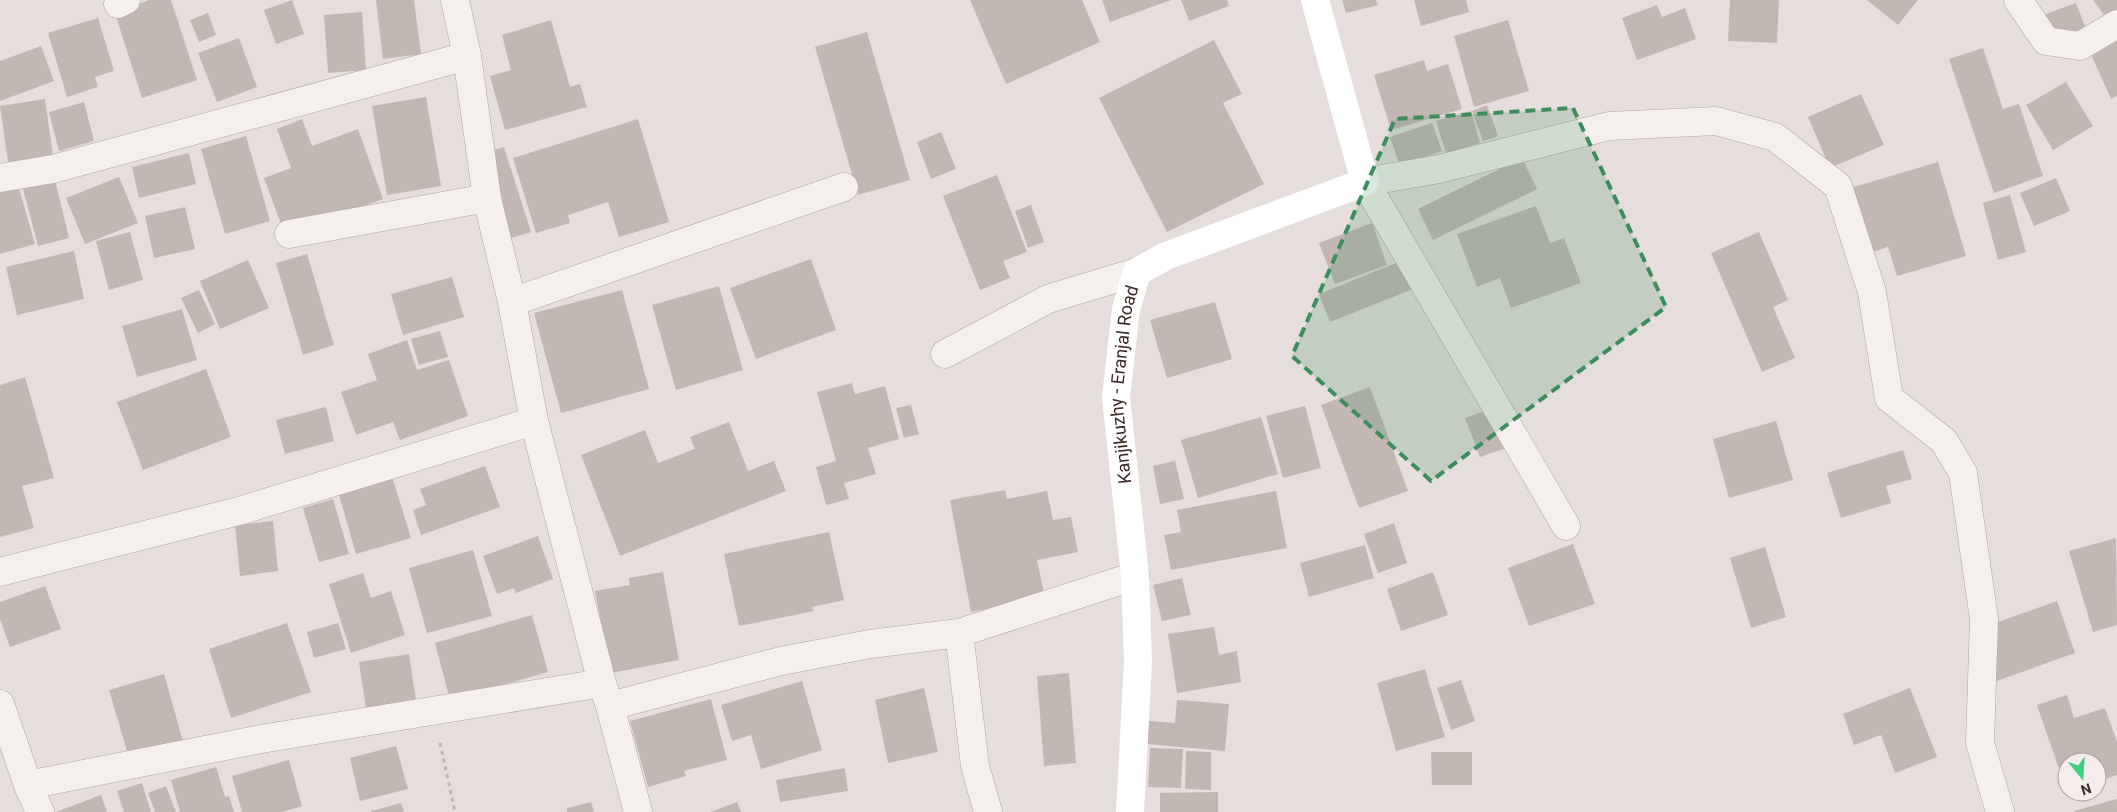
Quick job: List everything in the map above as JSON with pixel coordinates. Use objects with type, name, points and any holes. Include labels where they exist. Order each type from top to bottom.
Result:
[{"type":"main road","points":[[1315,0],[1365,182]]},
{"type":"main road","name":"Kanjikuzhy - Eranjal Road","points":[[1130,812],[1138,662],[1136,576],[1116,397],[1126,310],[1137,272],[1166,256],[1365,182]]},
{"type":"street","points":[[455,0],[467,56],[487,198],[512,302],[534,421],[638,812]]},
{"type":"street","points":[[2018,0],[2046,41],[2080,46],[2117,24]]},
{"type":"street","points":[[0,178],[53,169],[467,56]]},
{"type":"street","points":[[1566,526],[1365,182],[1438,169],[1609,126],[1716,121],[1774,137],[1838,186],[1872,292],[1889,398],[1944,441],[1963,473],[1984,619],[1980,743],[2000,812]]},
{"type":"street","points":[[512,302],[844,187]]},
{"type":"street","points":[[289,234],[487,198]]},
{"type":"street","points":[[944,354],[1048,299],[1137,272]]},
{"type":"street","points":[[0,572],[239,511],[534,421]]},
{"type":"street","points":[[28,785],[261,739],[433,711],[606,695],[870,644],[959,634],[1136,576]]},
{"type":"street","points":[[959,634],[975,766],[988,812]]},
{"type":"street","points":[[0,704],[28,785],[40,812]]},
{"type":"path","points":[[433,711],[455,812]]},
{"type":"highlighted area","points":[[1573,108],[1666,307],[1431,481],[1292,356],[1395,119]]},
{"type":"building","points":[[149,0],[171,0],[197,80],[142,98],[115,13]]},
{"type":"building","points":[[292,0],[304,34],[276,44],[264,10]]},
{"type":"building","points":[[376,0],[414,0],[421,54],[383,59]]},
{"type":"building","points":[[970,0],[1082,0],[1100,42],[1006,84]]},
{"type":"building","points":[[1102,0],[1171,0],[1110,22]]},
{"type":"building","points":[[1181,0],[1227,0],[1229,6],[1189,21]]},
{"type":"building","points":[[1342,0],[1376,0],[1378,5],[1346,13]]},
{"type":"building","points":[[1414,0],[1466,0],[1469,12],[1421,26]]},
{"type":"building","points":[[1730,0],[1779,0],[1777,43],[1728,41]]},
{"type":"building","points":[[1867,0],[1918,0],[1898,25]]},
{"type":"building","points":[[2093,0],[2117,0],[2117,13],[2108,20]]},
{"type":"building","points":[[2076,3],[2089,37],[2056,50],[2043,15]]},
{"type":"building","points":[[1657,5],[1662,17],[1685,8],[1696,39],[1637,60],[1622,18]]},
{"type":"building","points":[[362,12],[366,70],[328,73],[324,15]]},
{"type":"building","points":[[208,13],[216,35],[199,42],[190,20]]},
{"type":"building","points":[[98,18],[114,71],[95,77],[98,87],[67,97],[48,33]]},
{"type":"building","points":[[551,20],[570,87],[580,84],[587,107],[505,130],[490,76],[511,70],[502,35]]},
{"type":"building","points":[[1508,20],[1529,91],[1474,107],[1454,36]]},
{"type":"building","points":[[867,32],[910,180],[858,195],[815,47]]},
{"type":"building","points":[[239,38],[257,87],[217,102],[198,53]]},
{"type":"building","points":[[1214,40],[1242,94],[1223,103],[1264,184],[1167,232],[1099,98]]},
{"type":"building","points":[[2117,40],[2117,96],[2111,99],[2090,52]]},
{"type":"building","points":[[41,46],[54,81],[0,101],[0,61]]},
{"type":"building","points":[[1983,48],[2003,109],[2019,104],[2043,176],[1994,193],[1949,59]]},
{"type":"building","points":[[1424,60],[1427,71],[1448,64],[1462,109],[1391,130],[1374,75]]},
{"type":"building","points":[[2066,82],[2093,126],[2053,150],[2026,105]]},
{"type":"building","points":[[1861,94],[1884,145],[1830,168],[1808,117]]},
{"type":"building","points":[[426,97],[441,186],[387,195],[372,106]]},
{"type":"building","points":[[45,99],[53,156],[8,162],[0,106]]},
{"type":"building","points":[[84,102],[94,141],[59,151],[49,112]]},
{"type":"building","points":[[1487,105],[1498,136],[1483,141],[1472,111]]},
{"type":"building","points":[[1471,111],[1480,143],[1446,153],[1436,121]]},
{"type":"building","points":[[302,119],[312,146],[358,129],[383,199],[285,235],[264,178],[291,168],[277,129]]},
{"type":"building","points":[[638,119],[669,222],[619,237],[608,202],[568,215],[570,223],[536,233],[513,158]]},
{"type":"building","points":[[1432,123],[1442,151],[1400,166],[1390,137]]},
{"type":"building","points":[[941,132],[956,169],[931,179],[917,142]]},
{"type":"building","points":[[246,136],[270,221],[225,234],[201,149]]},
{"type":"building","points":[[504,147],[531,232],[511,238],[484,153]]},
{"type":"building","points":[[189,153],[196,184],[139,198],[132,167]]},
{"type":"building","points":[[1522,158],[1537,189],[1433,240],[1418,209]]},
{"type":"building","points":[[1938,162],[1966,256],[1897,276],[1888,247],[1866,254],[1847,189]]},
{"type":"building","points":[[997,175],[1027,252],[1003,261],[1010,278],[980,290],[943,196]]},
{"type":"building","points":[[119,177],[138,223],[85,244],[66,198]]},
{"type":"building","points":[[2056,178],[2070,211],[2034,226],[2020,193]]},
{"type":"building","points":[[55,180],[69,238],[38,246],[23,189]]},
{"type":"building","points":[[18,185],[35,244],[0,254],[0,191]]},
{"type":"building","points":[[2010,195],[2026,252],[1998,260],[1983,203]]},
{"type":"building","points":[[1031,205],[1044,242],[1028,248],[1015,211]]},
{"type":"building","points":[[1536,206],[1550,243],[1564,238],[1581,283],[1511,308],[1500,278],[1477,287],[1457,234]]},
{"type":"building","points":[[185,207],[195,249],[154,258],[145,216]]},
{"type":"building","points":[[1372,223],[1387,265],[1335,284],[1319,243]]},
{"type":"building","points":[[130,232],[143,280],[109,290],[96,241]]},
{"type":"building","points":[[1759,232],[1788,300],[1773,307],[1795,358],[1762,372],[1711,253]]},
{"type":"building","points":[[74,251],[84,299],[17,315],[6,267]]},
{"type":"building","points":[[307,254],[334,345],[303,355],[276,263]]},
{"type":"building","points":[[811,259],[836,330],[756,359],[730,288]]},
{"type":"building","points":[[248,260],[269,308],[220,329],[200,281]]},
{"type":"building","points":[[1401,261],[1413,289],[1330,322],[1319,294]]},
{"type":"building","points":[[452,277],[464,317],[403,335],[391,294]]},
{"type":"building","points":[[719,286],[743,370],[676,390],[652,305]]},
{"type":"building","points":[[199,290],[215,324],[198,333],[181,298]]},
{"type":"building","points":[[622,290],[649,389],[561,413],[534,313]]},
{"type":"building","points":[[1215,302],[1232,359],[1167,378],[1150,320]]},
{"type":"building","points":[[182,309],[197,360],[137,377],[122,326]]},
{"type":"building","points":[[440,331],[448,357],[419,365],[411,339]]},
{"type":"building","points":[[407,340],[417,370],[449,360],[468,416],[400,440],[393,422],[356,435],[341,392],[377,380],[368,354]]},
{"type":"building","points":[[206,369],[231,437],[143,470],[117,402]]},
{"type":"building","points":[[25,377],[54,478],[22,486],[34,528],[0,537],[0,385]]},
{"type":"building","points":[[852,383],[855,394],[885,386],[899,439],[868,448],[876,474],[844,483],[849,499],[826,505],[816,467],[836,461],[817,392]]},
{"type":"building","points":[[1370,387],[1408,491],[1359,508],[1321,405]]},
{"type":"building","points":[[911,405],[919,434],[904,438],[896,408]]},
{"type":"building","points":[[1500,405],[1515,445],[1480,457],[1465,418]]},
{"type":"building","points":[[1305,406],[1321,468],[1283,478],[1266,416]]},
{"type":"building","points":[[326,407],[334,441],[285,454],[276,420]]},
{"type":"building","points":[[1261,417],[1278,474],[1198,498],[1181,440]]},
{"type":"building","points":[[1776,421],[1793,480],[1729,498],[1713,439]]},
{"type":"building","points":[[729,422],[748,471],[774,461],[786,491],[620,556],[581,455],[645,430],[658,463],[695,449],[690,437]]},
{"type":"building","points":[[1903,450],[1912,479],[1886,486],[1891,503],[1841,518],[1827,473]]},
{"type":"building","points":[[1175,461],[1184,499],[1160,504],[1153,466]]},
{"type":"building","points":[[485,466],[500,507],[421,535],[413,510],[426,505],[420,489]]},
{"type":"building","points":[[391,473],[411,538],[356,554],[337,488]]},
{"type":"building","points":[[1005,490],[1007,499],[1047,491],[1053,520],[1071,517],[1078,552],[1037,560],[1045,598],[971,612],[950,500]]},
{"type":"building","points":[[1276,491],[1287,548],[1171,570],[1164,535],[1181,532],[1177,510]]},
{"type":"building","points":[[333,499],[349,554],[319,562],[303,508]]},
{"type":"building","points":[[273,521],[278,571],[240,576],[235,525]]},
{"type":"building","points":[[1394,523],[1407,563],[1378,573],[1364,534]]},
{"type":"building","points":[[829,532],[844,600],[812,607],[814,611],[739,626],[724,554]]},
{"type":"building","points":[[538,536],[553,579],[516,593],[514,588],[497,594],[483,556]]},
{"type":"building","points":[[2116,538],[2117,625],[2093,632],[2069,551]]},
{"type":"building","points":[[1573,544],[1595,604],[1529,626],[1508,568]]},
{"type":"building","points":[[1365,545],[1374,578],[1309,597],[1300,563]]},
{"type":"building","points":[[1765,547],[1786,617],[1751,628],[1730,558]]},
{"type":"building","points":[[473,550],[492,616],[427,633],[409,568]]},
{"type":"building","points":[[663,572],[679,660],[611,673],[595,591],[630,585],[629,578]]},
{"type":"building","points":[[1433,572],[1448,615],[1401,631],[1387,589]]},
{"type":"building","points":[[363,573],[371,598],[391,591],[405,635],[351,653],[329,584]]},
{"type":"building","points":[[1182,578],[1191,615],[1162,621],[1153,585]]},
{"type":"building","points":[[45,586],[61,629],[10,647],[0,619],[0,602]]},
{"type":"building","points":[[2057,601],[2075,653],[1991,683],[1973,631]]},
{"type":"building","points":[[532,615],[548,672],[450,700],[435,643]]},
{"type":"building","points":[[287,623],[311,692],[231,718],[209,649]]},
{"type":"building","points":[[338,623],[346,649],[314,658],[307,632]]},
{"type":"building","points":[[1214,627],[1219,655],[1237,651],[1241,682],[1177,693],[1168,634]]},
{"type":"building","points":[[409,654],[417,707],[367,715],[359,662]]},
{"type":"building","points":[[1425,669],[1445,737],[1396,751],[1377,683]]},
{"type":"building","points":[[1069,673],[1076,763],[1044,766],[1037,676]]},
{"type":"building","points":[[164,674],[184,745],[130,761],[109,690]]},
{"type":"building","points":[[1461,680],[1475,721],[1451,730],[1437,688]]},
{"type":"building","points":[[802,681],[822,750],[761,769],[751,735],[732,741],[721,705]]},
{"type":"building","points":[[924,688],[938,752],[888,763],[875,700]]},
{"type":"building","points":[[1910,688],[1937,757],[1895,773],[1881,735],[1854,745],[1843,714]]},
{"type":"building","points":[[2067,695],[2074,718],[2105,708],[2117,742],[2117,775],[2107,778],[2107,752],[2057,752],[2057,763],[2037,705]]},
{"type":"building","points":[[711,699],[727,760],[684,771],[686,776],[648,787],[630,721]]},
{"type":"building","points":[[1177,700],[1229,704],[1225,751],[1147,744],[1149,721],[1175,723]]},
{"type":"building","points":[[396,746],[408,789],[360,801],[350,758]]},
{"type":"building","points":[[1150,748],[1183,749],[1181,788],[1148,787]]},
{"type":"building","points":[[1186,751],[1211,752],[1211,790],[1185,789]]},
{"type":"building","points":[[1431,752],[1472,752],[1472,785],[1432,785]]},
{"type":"building","points":[[289,760],[302,806],[282,812],[242,812],[232,776]]},
{"type":"building","points":[[216,767],[225,797],[229,796],[234,812],[180,812],[171,780]]},
{"type":"building","points":[[845,768],[848,791],[780,802],[776,780]]},
{"type":"building","points":[[142,783],[151,812],[124,812],[117,791]]},
{"type":"building","points":[[166,786],[176,812],[155,812],[148,793]]},
{"type":"building","points":[[1218,792],[1218,812],[1160,812],[1160,793]]},
{"type":"building","points":[[101,795],[107,812],[56,812]]},
{"type":"building","points":[[2117,799],[2117,812],[2074,812],[2074,811]]},
{"type":"building","points":[[591,802],[594,812],[567,812],[567,808]]},
{"type":"building","points":[[737,802],[741,812],[710,812]]},
{"type":"building","points":[[401,803],[404,812],[371,812],[371,811]]}]
